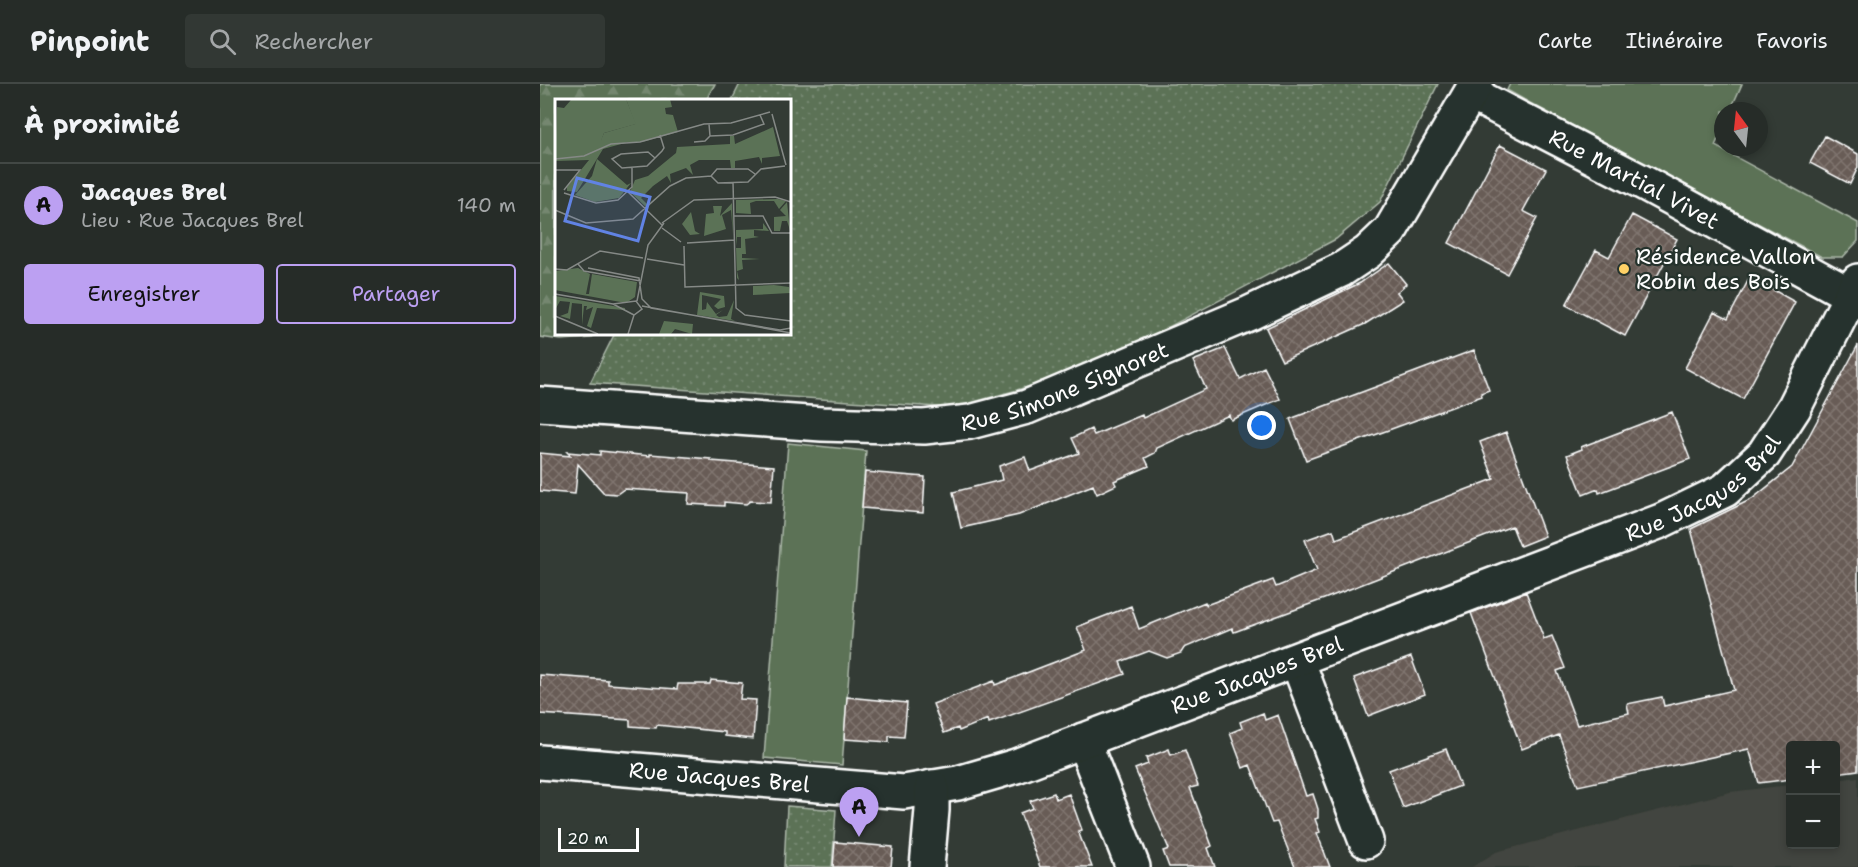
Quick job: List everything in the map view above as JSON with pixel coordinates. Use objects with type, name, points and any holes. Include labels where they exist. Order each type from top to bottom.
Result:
[{"type":"street","name":"Rue Martial Vivet","points":[[1474,89],[1646,184],[1855,291]]},
{"type":"street","name":"Rue Simone Signoret","points":[[540,404],[822,424],[924,427],[970,422],[1027,407],[1250,313],[1341,270],[1368,252],[1390,231],[1474,89]]},
{"type":"street","name":"Rue Jacques Brel","points":[[540,762],[904,792],[958,783],[1016,766],[1661,522],[1725,490],[1764,454],[1794,408],[1855,291]]},
{"type":"street","points":[[1297,660],[1366,841]]},
{"type":"street","points":[[1083,740],[1133,867]]},
{"type":"street","points":[[927,867],[932,787]]},
{"type":"shaded area","points":[[1858,777],[1858,867],[1472,867],[1496,852],[1730,792],[1786,785],[1786,849],[1840,849],[1840,779]]},
{"type":"green space","points":[[540,84],[715,84],[707,99],[555,99],[555,334],[595,334],[591,338],[561,340],[540,337]]},
{"type":"green space","points":[[740,84],[1438,84],[1380,202],[1336,239],[1085,371],[952,408],[590,383],[614,334],[790,334],[790,99],[732,99]]},
{"type":"green space","points":[[1510,84],[1742,84],[1734,102],[1714,102],[1714,156],[1734,156],[1858,223],[1858,241],[1843,257],[1822,257],[1507,90]]},
{"type":"green space","points":[[788,443],[866,451],[842,765],[764,758]]},
{"type":"green space","points":[[787,806],[836,810],[832,867],[784,867]]},
{"type":"building","points":[[1825,136],[1858,154],[1858,167],[1850,184],[1810,163]]},
{"type":"building","points":[[1500,145],[1546,169],[1523,211],[1537,218],[1507,274],[1449,243]]},
{"type":"building","name":"Résidence Vallon Robin des Bois","points":[[1632,215],[1677,239],[1625,336],[1566,305],[1596,250],[1609,257]]},
{"type":"building","points":[[1389,263],[1406,284],[1397,292],[1403,300],[1365,324],[1282,361],[1266,328],[1360,283]]},
{"type":"building","name":"Résidence Vallon Robin des Bois","points":[[1750,277],[1795,302],[1743,399],[1685,368],[1714,312],[1728,319]]},
{"type":"building","points":[[1858,345],[1858,770],[1840,772],[1840,741],[1786,741],[1786,780],[1759,783],[1749,749],[1578,786],[1559,735],[1522,749],[1471,613],[1526,592],[1544,639],[1552,636],[1565,668],[1557,671],[1577,725],[1629,713],[1627,704],[1662,697],[1664,706],[1734,690],[1691,529],[1752,499],[1792,467]]},
{"type":"building","points":[[1225,348],[1240,379],[1264,367],[1280,399],[1231,420],[1229,415],[1157,448],[1155,453],[1145,458],[1149,466],[1114,481],[1116,485],[1097,494],[1093,485],[1019,515],[961,528],[953,492],[1002,480],[999,466],[1025,457],[1030,471],[1079,453],[1072,438],[1091,429],[1094,435],[1142,415],[1143,418],[1206,389],[1193,361]]},
{"type":"building","points":[[1474,350],[1489,390],[1481,393],[1482,396],[1306,460],[1290,419]]},
{"type":"building","points":[[1672,412],[1690,459],[1599,493],[1598,489],[1583,495],[1567,455],[1582,449],[1581,447]]},
{"type":"building","points":[[1506,432],[1545,536],[1520,546],[1512,526],[1234,632],[1232,628],[1184,648],[1181,653],[1167,658],[1149,651],[1120,662],[1125,674],[989,723],[988,719],[959,731],[958,728],[944,733],[933,704],[994,681],[995,685],[1086,650],[1077,627],[1131,606],[1139,629],[1205,602],[1206,605],[1273,580],[1276,587],[1317,570],[1305,540],[1333,530],[1336,539],[1494,479],[1480,442]]},
{"type":"building","points":[[600,451],[774,466],[771,502],[750,501],[746,504],[724,502],[724,506],[688,504],[689,493],[624,489],[617,494],[604,493],[578,464],[575,494],[540,491],[540,453],[571,456],[567,452],[600,455]]},
{"type":"building","points":[[865,472],[925,477],[923,513],[862,508]]},
{"type":"building","points":[[1411,657],[1425,694],[1368,716],[1354,678]]},
{"type":"building","points":[[540,675],[608,680],[608,684],[677,689],[678,684],[710,684],[711,680],[742,683],[740,699],[756,700],[753,739],[725,736],[725,732],[657,725],[656,728],[630,726],[630,720],[540,714]]},
{"type":"building","points":[[847,697],[907,703],[904,737],[889,736],[889,742],[844,739]]},
{"type":"building","points":[[1263,713],[1265,720],[1278,715],[1306,796],[1313,794],[1318,809],[1318,818],[1315,819],[1320,832],[1317,833],[1330,867],[1295,867],[1277,822],[1272,823],[1250,765],[1243,768],[1230,733],[1242,728],[1240,722]]},
{"type":"building","points":[[1169,749],[1171,755],[1185,750],[1198,786],[1190,788],[1212,846],[1208,848],[1215,867],[1169,867],[1163,851],[1169,849],[1135,769],[1148,764],[1146,758]]},
{"type":"building","points":[[1446,749],[1460,786],[1403,808],[1389,770]]},
{"type":"building","points":[[1054,793],[1056,799],[1069,794],[1082,830],[1078,831],[1092,867],[1040,867],[1020,813],[1033,808],[1030,801]]},
{"type":"building","points":[[835,842],[893,847],[891,867],[833,867]]},
{"type":"place","name":"Résidence Vallon Robin des Bois","points":[[1624,269]]},
{"type":"place","name":"Jacques Brel","points":[[859,837]]}]
